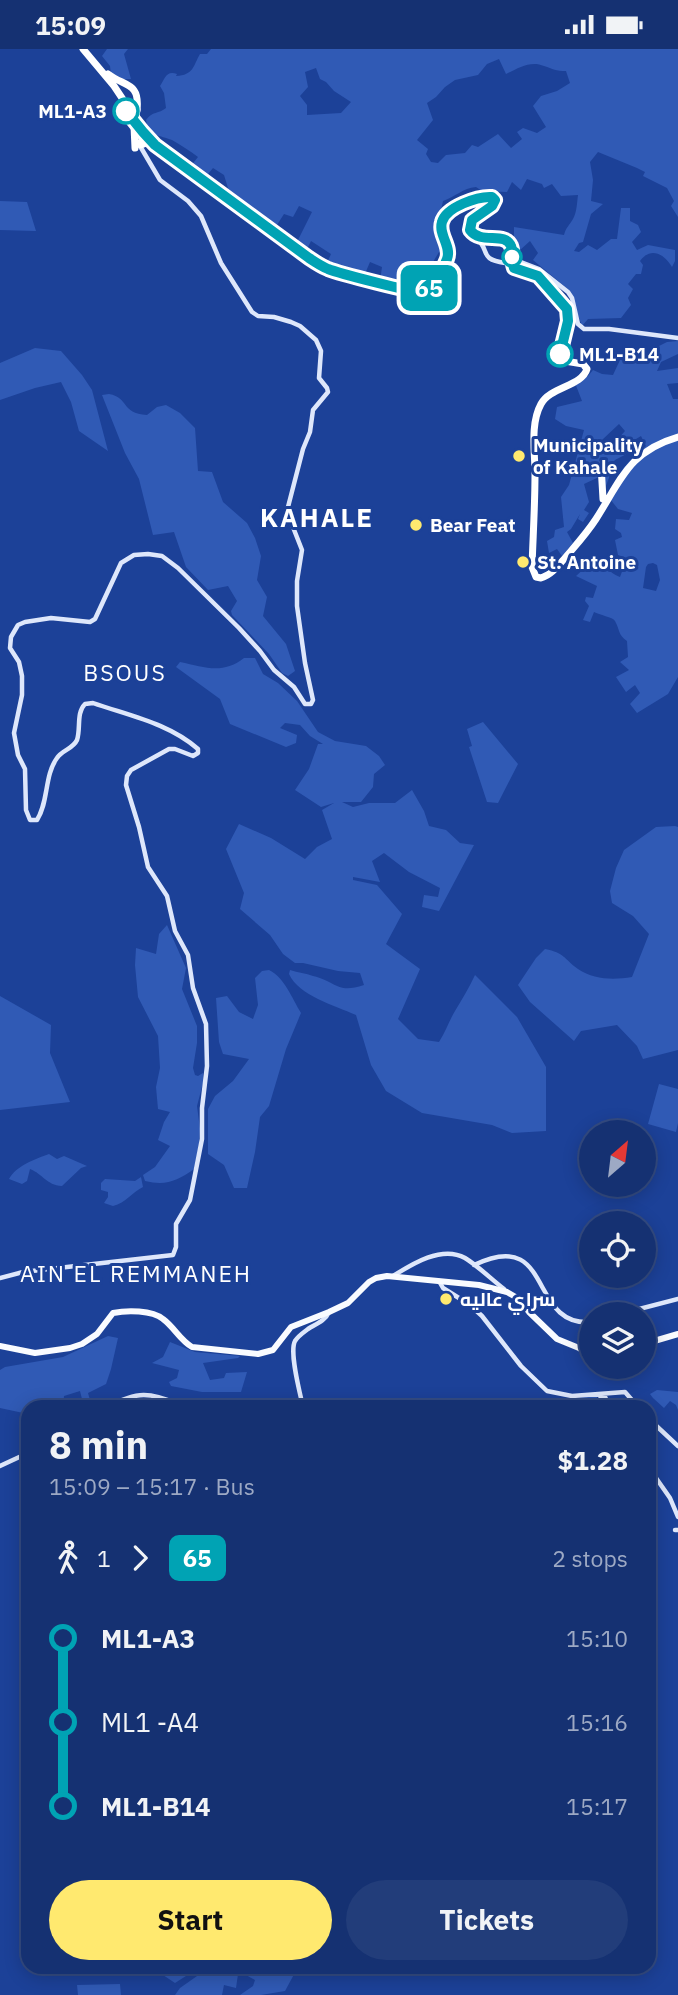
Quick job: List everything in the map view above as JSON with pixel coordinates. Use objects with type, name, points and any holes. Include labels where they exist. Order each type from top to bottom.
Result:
[{"type":"highway","points":[[80,49],[120,94],[140,125],[159,145],[312,256],[339,270],[412,289],[425,288],[436,277]]},
{"type":"highway","points":[[80,49],[155,145],[293,247],[326,268],[419,292],[431,286],[448,255],[441,229],[444,217],[470,201],[484,197],[492,197],[495,200],[471,222],[470,230],[485,242],[504,239],[509,242],[509,257],[514,268],[538,276],[567,309],[568,321],[560,354],[565,361],[583,364],[587,369],[583,376],[547,396],[540,405],[535,428],[532,567],[538,578],[553,571],[586,533],[631,463],[654,446],[678,435]]},
{"type":"highway","points":[[101,71],[129,84],[136,95],[134,126],[138,147]]},
{"type":"highway","points":[[120,94],[121,86],[129,84]]},
{"type":"highway","points":[[554,392],[542,407],[537,422],[537,573],[545,572],[569,547],[587,525],[604,497],[607,484],[637,451],[656,441],[678,435]]},
{"type":"highway","points":[[604,497],[601,465],[607,484]]},
{"type":"main road","points":[[0,1278],[23,1272],[173,1255],[176,1247],[176,1224],[188,1206],[201,1146],[208,1050],[206,1024],[193,988],[188,955],[177,938],[167,896],[148,867],[126,785],[131,770],[160,754],[173,749],[193,756],[198,753],[198,749],[170,730],[138,717],[93,703],[85,704],[80,710],[76,742],[57,757],[50,773],[41,813],[37,820],[30,820],[26,810],[25,769],[18,755],[15,733],[23,680],[19,662],[10,648],[13,631],[21,623],[51,618],[84,622],[93,620],[121,563],[134,555],[157,554],[178,568],[239,628],[274,670],[294,687],[306,704],[311,704],[313,700],[304,663],[297,606],[302,550],[288,509],[310,432],[313,410],[328,392],[318,378],[320,347],[300,326],[275,317],[258,316],[252,311],[226,272],[201,216],[188,201],[160,180],[138,147]]},
{"type":"main road","points":[[485,242],[485,254],[489,259],[519,259],[540,267],[552,280]]},
{"type":"main road","points":[[517,265],[535,269],[570,295],[578,324],[584,329],[609,329],[678,338]]},
{"type":"main road","points":[[393,1276],[419,1262],[440,1255],[457,1255],[519,1299],[557,1339],[579,1348]]},
{"type":"main road","points":[[474,1265],[504,1255],[519,1259],[536,1275],[551,1304],[562,1315],[579,1322]]},
{"type":"main road","points":[[481,1262],[482,1272]]},
{"type":"main road","points":[[0,1346],[35,1353],[70,1348],[97,1334],[113,1313],[123,1311],[162,1318],[192,1347],[258,1354],[273,1350],[291,1327],[348,1303],[376,1278],[393,1276],[479,1285],[507,1292]]},
{"type":"main road","points":[[439,1281],[443,1287],[482,1316],[521,1366],[544,1389],[572,1396],[625,1392],[632,1400]]},
{"type":"main road","points":[[656,1305],[678,1299]]},
{"type":"main road","points":[[302,1400],[293,1357],[294,1345],[305,1331],[325,1319],[329,1313]]},
{"type":"main road","points":[[656,1340],[678,1334]]},
{"type":"main road","points":[[119,1400],[142,1394],[163,1400]]},
{"type":"main road","points":[[601,1394],[604,1400]]},
{"type":"main road","points":[[656,1426],[678,1446]]},
{"type":"main road","points":[[0,1466],[21,1456]]},
{"type":"main road","points":[[656,1478],[670,1498],[678,1517]]},
{"type":"shaded area","points":[[107,49],[128,49],[124,54],[131,79],[121,79],[111,74],[110,66],[102,56]]},
{"type":"shaded area","points":[[211,49],[678,49],[678,217],[671,206],[674,201],[667,188],[643,176],[645,172],[598,152],[590,162],[593,180],[591,201],[603,204],[591,214],[583,242],[579,243],[574,251],[579,252],[588,245],[597,250],[611,239],[617,239],[621,208],[630,208],[630,221],[638,225],[641,232],[632,242],[637,250],[648,245],[675,250],[675,261],[672,267],[657,253],[644,256],[640,261],[643,265],[641,274],[636,274],[628,284],[633,289],[628,298],[631,305],[621,318],[588,319],[582,326],[569,290],[533,260],[538,253],[530,241],[519,251],[514,239],[514,227],[564,235],[574,216],[578,195],[561,196],[552,184],[544,188],[542,184],[527,179],[521,190],[512,182],[507,192],[482,191],[476,187],[443,201],[438,224],[447,247],[444,252],[439,252],[430,267],[441,273],[437,283],[454,291],[429,294],[380,281],[382,267],[370,262],[364,276],[326,265],[331,254],[311,241],[307,249],[297,242],[312,212],[299,206],[293,217],[284,214],[275,228],[231,198],[224,175],[213,168],[204,179],[190,167],[198,157],[172,140],[156,135],[147,126],[146,120],[151,115],[166,108],[160,86],[166,76],[170,73],[177,74],[176,76],[186,74],[200,54],[207,54]],"holes":[[[499,59],[506,74],[534,64],[566,71],[570,83],[541,96],[533,106],[546,127],[537,133],[523,128],[517,132],[522,139],[511,148],[498,134],[478,147],[472,145],[465,153],[446,155],[438,163],[431,162],[426,154],[428,149],[417,140],[433,120],[427,103],[455,80],[478,75],[487,64]],[[316,68],[320,79],[351,102],[341,113],[307,115],[307,105],[300,96],[308,87],[305,72]]]},
{"type":"shaded area","points":[[0,201],[27,202],[36,231],[0,230]]},
{"type":"shaded area","points":[[678,341],[678,354],[661,362],[657,371],[678,368],[678,383],[667,384],[673,399],[678,399],[678,677],[668,694],[637,713],[630,704],[640,693],[635,685],[626,692],[616,677],[629,670],[620,662],[628,657],[627,641],[612,618],[594,612],[590,622],[583,620],[589,606],[585,601],[586,597],[593,598],[597,586],[576,576],[587,566],[594,569],[598,561],[620,577],[627,558],[618,555],[615,540],[622,537],[615,529],[616,519],[629,520],[632,513],[618,509],[610,499],[623,469],[646,446],[641,436],[631,442],[636,449],[615,460],[608,468],[610,475],[604,491],[599,477],[584,484],[589,502],[584,510],[589,513],[583,522],[578,519],[580,514],[567,532],[573,543],[562,556],[557,549],[549,553],[547,541],[554,537],[555,530],[564,527],[561,497],[569,485],[584,430],[566,426],[555,419],[557,407],[582,401],[575,383],[593,370],[613,375],[620,360],[647,363],[655,356],[659,346]],"holes":[[[619,424],[625,431],[609,449],[602,440]],[[653,563],[657,565],[660,580],[656,591],[643,588],[646,567]]]},
{"type":"shaded area","points":[[35,348],[61,351],[82,375],[92,390],[108,451],[79,431],[71,402],[61,382],[0,400],[0,363]]},
{"type":"shaded area","points":[[102,395],[116,396],[138,414],[147,415],[157,407],[166,405],[180,413],[195,428],[198,471],[212,472],[223,502],[247,523],[255,538],[261,556],[257,580],[267,597],[263,616],[286,644],[295,671],[288,676],[282,673],[269,654],[232,615],[231,611],[237,601],[228,586],[208,590],[186,567],[174,532],[153,535],[139,479],[125,453]]},
{"type":"shaded area","points":[[244,658],[255,658],[263,674],[278,683],[297,701],[318,732],[335,741],[366,746],[379,756],[385,765],[374,774],[373,787],[361,802],[342,802],[353,807],[369,803],[395,803],[412,790],[429,826],[446,830],[460,843],[474,845],[439,911],[422,907],[424,895],[438,897],[440,888],[409,872],[384,853],[372,861],[380,882],[353,877],[353,880],[377,885],[402,914],[386,944],[420,969],[398,1019],[418,1039],[439,1042],[475,975],[517,1017],[546,1067],[546,1131],[512,1133],[492,1125],[422,1113],[386,1091],[371,1065],[356,1015],[309,994],[294,982],[289,974],[290,970],[308,974],[348,988],[364,985],[360,973],[295,963],[283,954],[270,935],[240,909],[244,893],[226,849],[239,824],[271,838],[305,859],[317,847],[332,839],[322,810],[334,803],[321,807],[295,790],[309,769],[318,744],[323,744],[310,736],[300,725],[285,723],[280,728],[297,735],[296,743],[286,747],[230,724],[220,699],[176,667],[180,662],[221,668]]},
{"type":"shaded area","points":[[483,722],[518,764],[498,803],[487,802],[469,747],[472,746],[467,729]]},
{"type":"shaded area","points":[[656,827],[678,827],[678,1050],[643,1059],[637,1046],[617,1025],[581,1031],[574,1041],[530,1002],[518,985],[545,949],[560,954],[578,969],[597,977],[632,977],[649,934],[633,916],[612,903],[610,891],[616,868],[624,850]]},
{"type":"shaded area","points":[[167,925],[186,968],[182,989],[197,1026],[193,1068],[195,1075],[203,1073],[203,1083],[197,1106],[200,1129],[194,1169],[177,1179],[159,1183],[145,1181],[143,1175],[155,1167],[170,1146],[158,1140],[170,1112],[158,1109],[158,1036],[138,997],[135,965],[136,948],[156,954],[159,934]]},
{"type":"shaded area","points":[[269,970],[283,983],[301,1013],[286,1049],[269,1106],[260,1117],[247,1188],[234,1188],[224,1165],[208,1154],[208,1109],[215,1096],[233,1081],[249,1059],[223,1054],[219,1042],[216,998],[227,996],[239,1012],[253,1019],[258,1005],[255,978],[262,971]]},
{"type":"shaded area","points":[[0,996],[51,1025],[50,1053],[70,1102],[0,1110]]},
{"type":"shaded area","points":[[659,1084],[678,1089],[676,1132],[656,1126],[656,1120],[649,1120]]},
{"type":"shaded area","points":[[49,1154],[57,1159],[64,1156],[87,1166],[81,1168],[62,1186],[52,1184],[30,1169],[27,1181],[22,1184],[9,1179],[21,1167]]},
{"type":"shaded area","points":[[141,1177],[143,1187],[118,1205],[104,1203],[108,1192],[101,1190],[101,1183],[105,1179],[135,1181]]},
{"type":"shaded area","points":[[108,1336],[118,1338],[106,1384],[88,1393],[90,1400],[82,1400],[80,1391],[64,1396],[64,1400],[21,1400],[21,1412],[0,1408],[0,1370],[63,1357]]},
{"type":"shaded area","points":[[170,1342],[195,1352],[240,1356],[203,1363],[210,1380],[224,1378],[226,1373],[247,1372],[241,1392],[202,1392],[171,1386],[169,1382],[177,1378],[179,1370],[152,1363],[163,1357]]},
{"type":"shaded area","points":[[657,1390],[678,1392],[678,1410],[670,1401],[664,1408],[650,1394]]},
{"type":"shaded area","points":[[596,1396],[599,1400],[577,1400]]},
{"type":"shaded area","points":[[163,1974],[189,1974],[175,1983]]},
{"type":"shaded area","points":[[200,1974],[238,1974],[236,1988],[224,1985],[222,1995],[175,1995],[180,1988]]},
{"type":"shaded area","points":[[294,1974],[285,1991],[240,1995],[253,1986],[255,1980],[246,1975]]},
{"type":"shaded area","points":[[120,1984],[121,1995],[78,1995],[77,1985]]},
{"type":"bus line","name":"65","points":[[126,111],[155,145],[309,258],[331,270],[397,288],[419,292],[431,286],[448,258],[441,229],[444,217],[470,201],[484,197],[494,198],[493,204],[472,220],[470,230],[480,238],[500,238],[509,242],[514,268],[538,276],[567,309],[569,315],[560,354]]},
{"type":"place","name":"ML1-A3","points":[[126,111]]},
{"type":"place","name":"ML1-B14","points":[[560,354]]},
{"type":"place","name":"Municipality of Kahale","points":[[519,456]]},
{"type":"place","name":"Bear Feat","points":[[416,525]]},
{"type":"place","name":"St. Antoine","points":[[523,562]]},
{"type":"place","name":"سراي عاليه","points":[[446,1299]]},
{"type":"district","name":"KAHALE","points":[[317,518]]},
{"type":"district","name":"BSOUS","points":[[125,673]]},
{"type":"district","name":"AIN EL REMMANEH","points":[[136,1274]]}]
